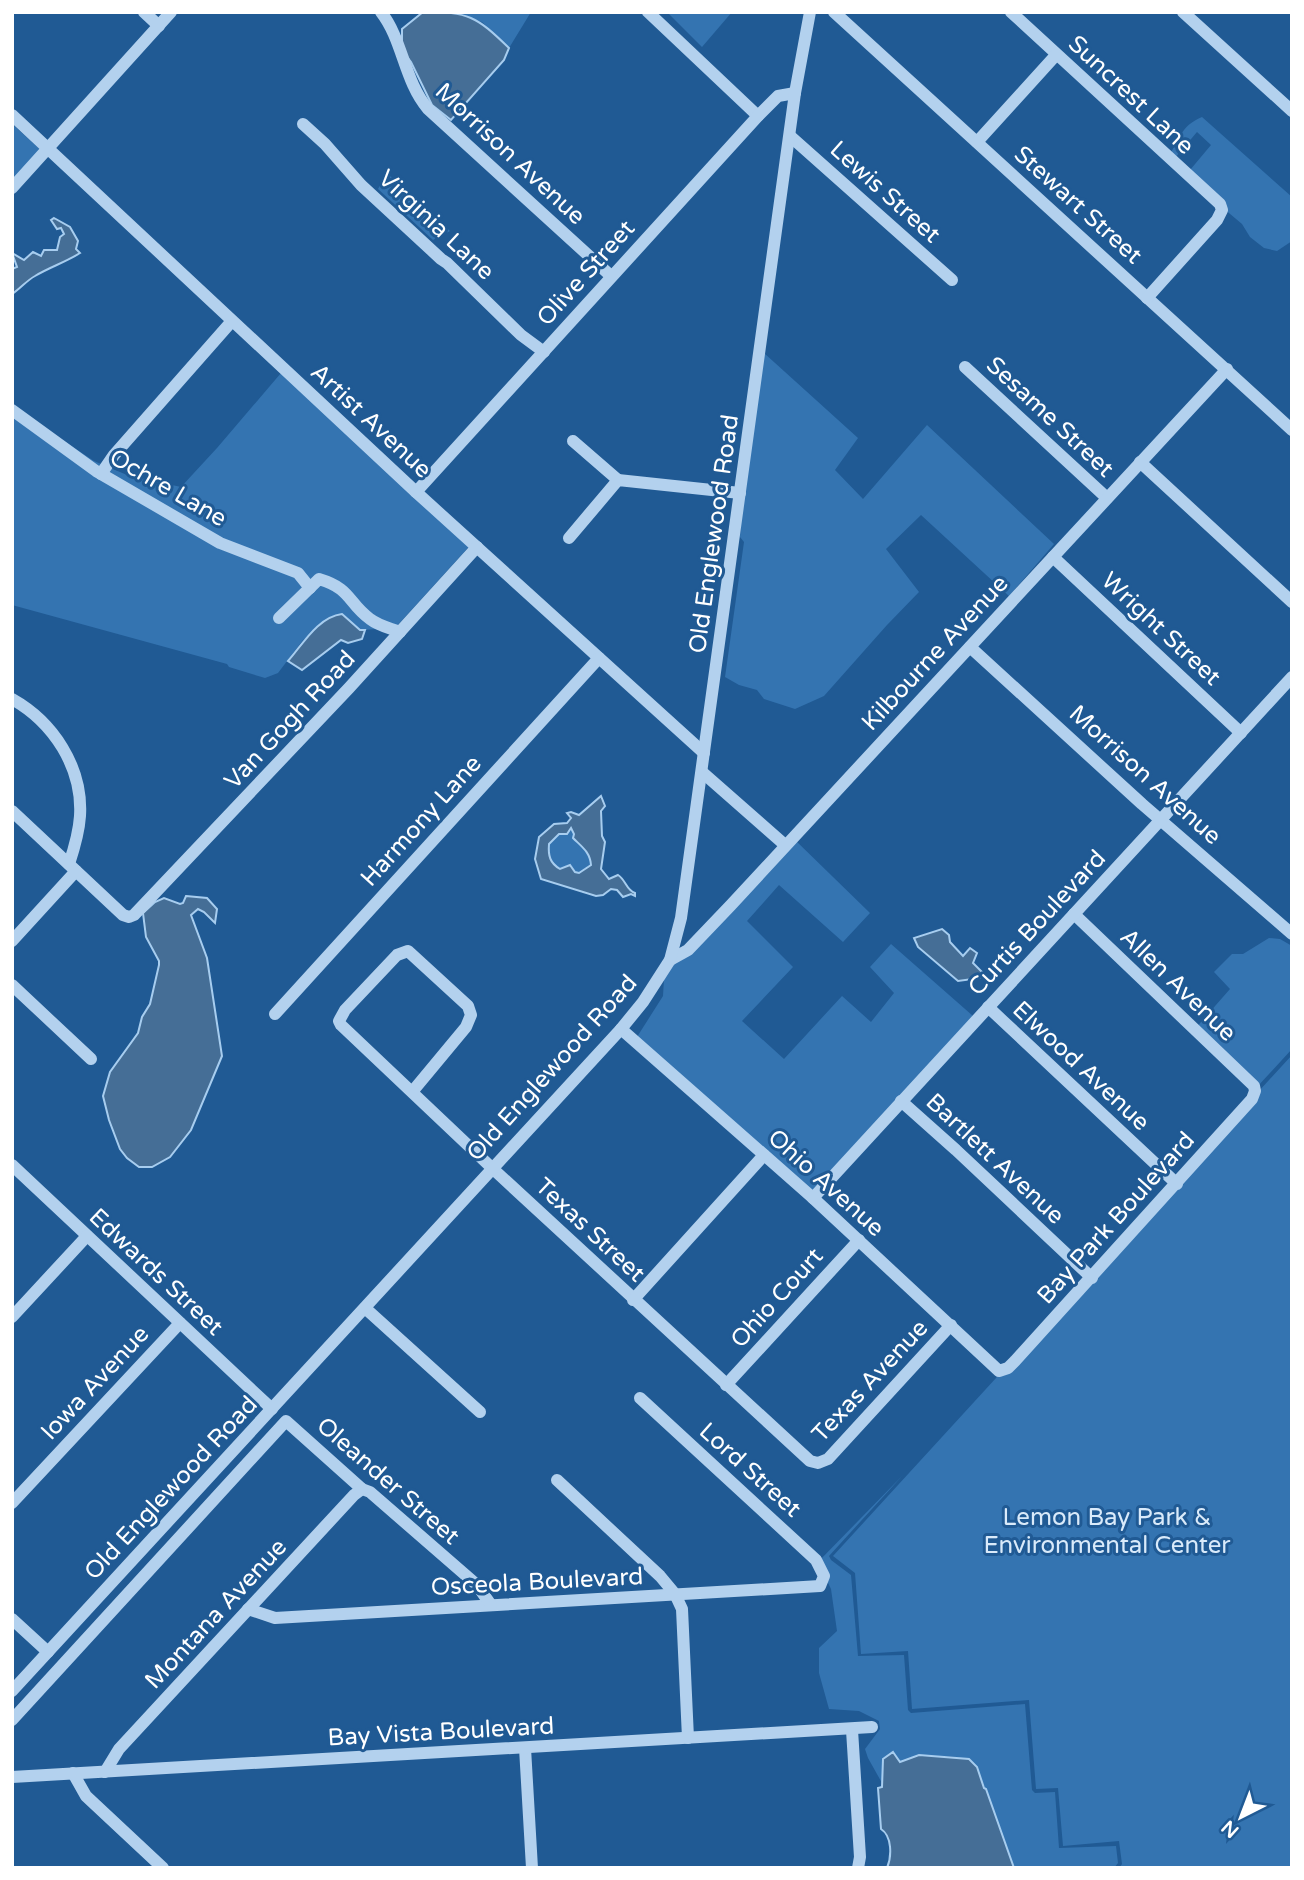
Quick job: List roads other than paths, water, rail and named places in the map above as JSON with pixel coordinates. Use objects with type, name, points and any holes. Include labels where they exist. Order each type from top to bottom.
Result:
[{"type":"street","points":[[144,12],[159,26]]},
{"type":"street","points":[[12,188],[171,12]]},
{"type":"street","name":"Morrison Avenue","points":[[381,12],[389,25],[415,91],[428,110],[611,276]]},
{"type":"street","points":[[648,12],[758,116]]},
{"type":"street","name":"Old Englewood Road","points":[[12,1691],[621,1029],[643,1002],[670,960],[681,918],[795,93],[810,12]]},
{"type":"street","name":"Stewart Street","points":[[834,12],[1292,430]]},
{"type":"street","name":"Suncrest Lane","points":[[1011,12],[1220,204],[1222,210],[1217,220],[1147,298]]},
{"type":"street","points":[[1183,12],[1292,111]]},
{"type":"street","points":[[977,142],[1056,55]]},
{"type":"street","name":"Olive Street","points":[[416,492],[758,116],[778,96],[795,93]]},
{"type":"street","name":"Artist Avenue","points":[[12,115],[416,492],[704,753]]},
{"type":"street","name":"Virginia Lane","points":[[303,124],[361,185],[521,335],[544,352]]},
{"type":"street","name":"Lewis Street","points":[[790,136],[952,280]]},
{"type":"street","points":[[101,474],[130,436],[232,321]]},
{"type":"street","name":"Sesame Street","points":[[965,367],[1107,498]]},
{"type":"street","name":"Kilbourne Avenue","points":[[670,960],[688,950],[1227,369]]},
{"type":"street","name":"Ochre Lane","points":[[12,410],[101,474],[220,543],[298,573],[310,588]]},
{"type":"street","points":[[573,441],[618,480],[740,494]]},
{"type":"street","points":[[1140,462],[1292,601]]},
{"type":"street","points":[[569,538],[618,480]]},
{"type":"street","name":"Van Gogh Road","points":[[72,868],[123,915],[129,917],[139,910],[401,632],[477,547]]},
{"type":"street","name":"Wright Street","points":[[1053,557],[1241,733]]},
{"type":"street","points":[[279,618],[319,579],[335,584],[347,593],[378,625],[401,632]]},
{"type":"street","name":"Morrison Avenue","points":[[970,647],[1292,934]]},
{"type":"street","name":"Harmony Lane","points":[[275,1014],[598,658]]},
{"type":"street","name":"Curtis Boulevard","points":[[813,1198],[1290,682]]},
{"type":"street","points":[[12,699],[34,713],[51,730],[63,748],[79,796],[80,817],[72,868],[12,941]]},
{"type":"street","points":[[702,772],[785,845]]},
{"type":"street","points":[[12,811],[72,868]]},
{"type":"street","name":"Allen Avenue","points":[[1074,914],[1254,1086]]},
{"type":"street","name":"Texas Street","points":[[412,1092],[466,1027],[471,1015],[468,1006],[408,951],[397,955],[345,1010],[339,1021],[341,1025],[492,1168],[633,1300],[810,1461],[818,1464]]},
{"type":"street","points":[[12,985],[91,1059]]},
{"type":"street","name":"Elwood Avenue","points":[[988,1007],[1177,1184]]},
{"type":"street","name":"Ohio Avenue","points":[[621,1029],[813,1198],[999,1371]]},
{"type":"street","name":"Bay Park Boulevard","points":[[999,1371],[1016,1361],[1177,1184],[1252,1099],[1254,1086]]},
{"type":"street","name":"Bartlett Avenue","points":[[901,1101],[957,1150],[1091,1278]]},
{"type":"street","points":[[633,1300],[764,1155]]},
{"type":"street","name":"Edwards Street","points":[[12,1166],[272,1409]]},
{"type":"street","points":[[12,1318],[87,1236]]},
{"type":"street","name":"Ohio Court","points":[[726,1385],[859,1240]]},
{"type":"street","points":[[365,1308],[480,1412]]},
{"type":"street","name":"Iowa Avenue","points":[[12,1503],[180,1323]]},
{"type":"street","name":"Texas Avenue","points":[[818,1464],[828,1459],[951,1325]]},
{"type":"street","name":"Lord Street","points":[[640,1398],[812,1555],[822,1567],[824,1578]]},
{"type":"street","name":"Oleander Street","points":[[12,1720],[286,1421],[477,1585],[491,1605]]},
{"type":"street","points":[[557,1480],[676,1594],[682,1609],[688,1738]]},
{"type":"street","name":"Montana Avenue","points":[[105,1772],[119,1749],[362,1489]]},
{"type":"street","name":"Osceola Boulevard","points":[[248,1609],[275,1618],[816,1587],[820,1586],[824,1578]]},
{"type":"street","points":[[12,1619],[48,1652]]},
{"type":"street","name":"Bay Vista Boulevard","points":[[12,1777],[872,1727]]},
{"type":"street","points":[[852,1730],[860,1857],[858,1868]]},
{"type":"street","points":[[525,1748],[532,1868]]},
{"type":"street","points":[[73,1773],[81,1790],[92,1802],[163,1868]]},
{"type":"park label","name":"Lemon Bay Park & Environmental Center","points":[[1107,1531]]}]
